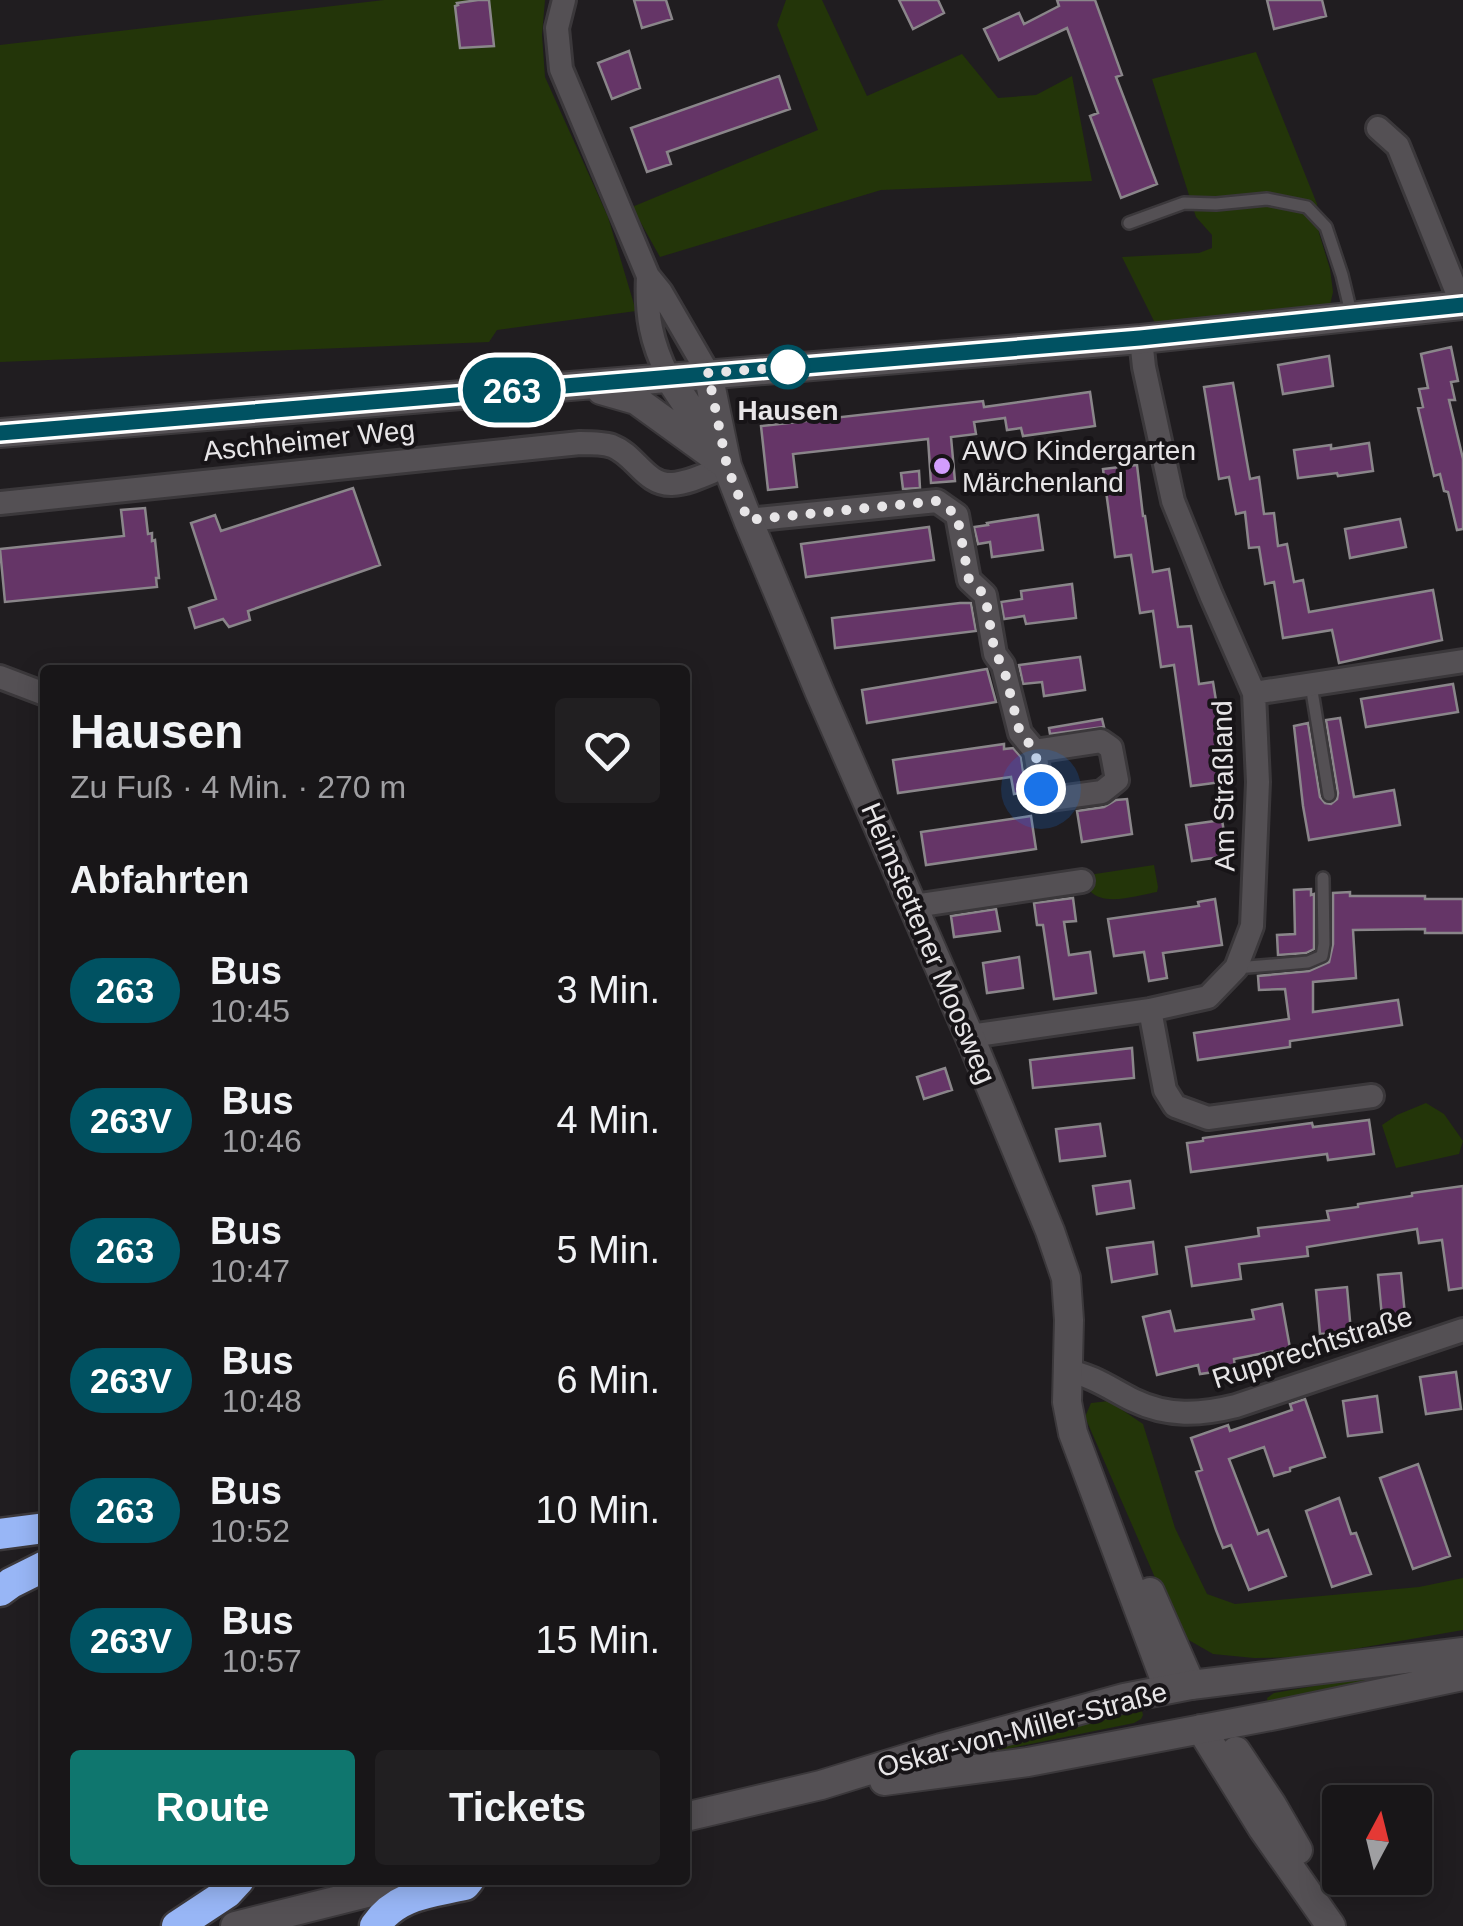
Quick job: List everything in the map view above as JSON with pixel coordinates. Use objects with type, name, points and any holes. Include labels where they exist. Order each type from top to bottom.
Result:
[{"type":"highway","points":[[0,1534],[40,1529]]},
{"type":"highway","points":[[0,1591],[40,1568]]},
{"type":"highway","points":[[178,1926],[234,1885]]},
{"type":"highway","points":[[376,1926],[385,1912],[408,1898],[465,1885]]},
{"type":"street","points":[[564,0],[557,28],[561,69],[648,276],[708,373]]},
{"type":"street","points":[[0,433],[1140,338],[1462,305],[1398,146],[1378,128]]},
{"type":"street","points":[[648,276],[654,348],[668,376]]},
{"type":"street","name":"Am Straßland","points":[[1140,338],[1173,501],[1254,693],[1258,782],[1252,926],[1236,968]]},
{"type":"street","name":"Heimstettener Moosweg","points":[[708,373],[727,466],[748,520],[1050,1231],[1066,1278],[1067,1402],[1073,1433],[1179,1687],[1211,1727]]},
{"type":"street","name":"Heimstettener Moosweg","points":[[668,376],[727,466]]},
{"type":"street","points":[[582,384],[636,400],[727,466]]},
{"type":"street","name":"Aschheimer Weg","points":[[0,503],[580,442],[611,446],[632,458],[653,481],[673,484],[727,466]]},
{"type":"street","points":[[748,520],[937,501],[957,515],[969,580],[985,595],[995,654],[1003,665],[1020,733],[1035,750]]},
{"type":"street","points":[[1254,693],[1463,660]]},
{"type":"street","points":[[0,677],[40,692]]},
{"type":"street","points":[[914,906],[1082,881]]},
{"type":"street","points":[[970,1036],[1150,1010],[1208,997],[1236,968]]},
{"type":"street","points":[[1150,1010],[1165,1090],[1175,1106],[1208,1118],[1372,1096]]},
{"type":"street","name":"Rupprechtstraße","points":[[1067,1371],[1084,1374],[1154,1408],[1201,1414],[1236,1406],[1463,1330]]},
{"type":"street","name":"Oskar-von-Miller-Straße","points":[[690,1816],[821,1785],[1124,1698],[1179,1687],[1463,1652]]},
{"type":"street","name":"Oskar-von-Miller-Straße","points":[[821,1785],[864,1784],[1028,1762],[1463,1676]]},
{"type":"street","points":[[1211,1727],[1263,1829],[1331,1926]]},
{"type":"street","points":[[1211,1727],[1272,1805],[1339,1926]]},
{"type":"street","points":[[235,1926],[400,1885]]},
{"type":"lane","points":[[1129,223],[1184,203],[1267,199],[1307,207],[1326,227],[1352,317]]},
{"type":"lane","points":[[1311,685],[1329,795]]},
{"type":"lane","points":[[1236,968],[1308,962],[1322,956],[1322,878]]},
{"type":"green space","points":[[384,0],[545,0],[545,77],[608,217],[636,311],[497,330],[489,342],[0,362],[0,45]]},
{"type":"green space","points":[[786,0],[822,0],[867,96],[962,54],[998,98],[1036,95],[1072,76],[1092,181],[881,190],[660,257],[632,207],[818,130],[777,25]]},
{"type":"green space","points":[[1256,52],[1317,204],[1319,233],[1333,292],[1330,305],[1155,323],[1122,257],[1199,253],[1212,248],[1212,235],[1196,217],[1152,79]]},
{"type":"green space","points":[[1154,865],[1157,892],[1132,897],[1096,896],[1082,876]]},
{"type":"green space","points":[[1426,1103],[1444,1114],[1463,1141],[1459,1154],[1396,1168],[1382,1125]]},
{"type":"green space","points":[[1109,1401],[1143,1424],[1175,1528],[1207,1594],[1235,1604],[1419,1587],[1463,1578],[1463,1630],[1308,1657],[1254,1658],[1213,1654],[1180,1635],[1085,1417],[1091,1403]]},
{"type":"green space","points":[[1453,1664],[1268,1704],[1267,1698],[1274,1693]]},
{"type":"green space","points":[[1141,1707],[1143,1715],[1134,1723],[992,1752],[992,1749]]},
{"type":"building","points":[[489,0],[494,46],[460,48],[455,6]]},
{"type":"building","points":[[634,0],[666,0],[672,19],[642,28]]},
{"type":"building","points":[[899,0],[938,0],[944,13],[913,29]]},
{"type":"building","points":[[1057,0],[1095,0],[1122,75],[1116,77],[1157,184],[1121,198],[1090,116],[1098,113],[1067,28],[999,60],[984,29],[1019,13],[1024,24],[1059,6]]},
{"type":"building","points":[[1267,0],[1322,0],[1326,16],[1274,29]]},
{"type":"building","points":[[629,51],[640,88],[612,99],[598,63]]},
{"type":"building","points":[[779,76],[790,109],[667,152],[671,164],[647,172],[631,128]]},
{"type":"building","points":[[1451,347],[1458,381],[1451,382],[1455,400],[1449,400],[1463,459],[1463,529],[1457,530],[1448,492],[1444,491],[1440,474],[1434,476],[1418,408],[1423,407],[1419,389],[1428,388],[1421,354]]},
{"type":"building","points":[[1329,356],[1333,386],[1283,394],[1278,365]]},
{"type":"building","points":[[1233,383],[1250,479],[1259,477],[1264,514],[1274,513],[1278,546],[1287,544],[1294,582],[1303,580],[1309,612],[1433,590],[1442,640],[1339,663],[1332,630],[1283,638],[1274,582],[1265,584],[1259,547],[1249,548],[1245,512],[1236,514],[1229,477],[1219,479],[1204,387]]},
{"type":"building","points":[[1090,392],[1095,426],[1023,436],[1021,428],[1007,430],[1005,418],[974,422],[976,434],[951,437],[955,481],[931,483],[928,439],[793,454],[797,487],[768,490],[761,426],[983,401],[984,407]]},
{"type":"building","points":[[1369,443],[1373,471],[1298,478],[1294,450]]},
{"type":"building","points":[[1137,465],[1153,572],[1169,569],[1178,627],[1191,626],[1199,684],[1213,682],[1229,781],[1191,786],[1174,665],[1161,667],[1153,611],[1140,613],[1131,555],[1115,557],[1103,469]]},
{"type":"building","points":[[919,471],[920,488],[903,489],[901,473]]},
{"type":"building","points":[[353,488],[380,565],[248,611],[250,620],[229,627],[223,619],[195,628],[189,608],[216,599],[191,523],[215,515],[221,531]]},
{"type":"building","points":[[145,508],[148,534],[152,533],[152,541],[155,540],[157,587],[5,602],[0,549],[124,536],[121,510]]},
{"type":"building","points":[[1038,515],[1043,550],[992,557],[990,542],[978,544],[974,527]]},
{"type":"building","points":[[1400,519],[1406,547],[1350,558],[1345,529]]},
{"type":"building","points":[[929,527],[934,560],[806,577],[801,544]]},
{"type":"building","points":[[1072,584],[1076,618],[1026,624],[1024,616],[1004,619],[1001,602],[1022,599],[1021,591]]},
{"type":"building","points":[[971,603],[976,631],[835,648],[832,618]]},
{"type":"building","points":[[1080,657],[1085,690],[1044,696],[1042,682],[1023,684],[1019,665]]},
{"type":"building","points":[[987,669],[996,702],[867,723],[862,690]]},
{"type":"building","points":[[1453,684],[1458,712],[1366,727],[1361,699]]},
{"type":"building","points":[[1340,718],[1354,797],[1394,790],[1400,825],[1309,840],[1294,726],[1308,723],[1320,797],[1331,804],[1338,793],[1326,720]]},
{"type":"building","points":[[1102,719],[1104,727],[1050,734],[1049,728]]},
{"type":"building","points":[[1004,744],[1004,749],[1013,748],[1021,757],[1026,792],[1014,794],[1011,777],[898,793],[893,760]]},
{"type":"building","points":[[1127,799],[1132,834],[1082,842],[1077,811]]},
{"type":"building","points":[[1031,816],[1036,849],[926,865],[921,832]]},
{"type":"building","points":[[1222,820],[1228,856],[1192,861],[1186,825]]},
{"type":"building","points":[[1311,889],[1314,949],[1278,955],[1277,935],[1295,934],[1294,890]]},
{"type":"building","points":[[1350,892],[1350,896],[1463,899],[1463,933],[1353,930],[1356,978],[1313,982],[1313,1012],[1398,1000],[1402,1025],[1290,1041],[1290,1047],[1198,1060],[1194,1033],[1289,1019],[1285,989],[1259,990],[1258,976],[1309,971],[1329,962],[1333,893]]},
{"type":"building","points":[[1073,898],[1076,921],[1064,922],[1069,955],[1090,952],[1096,993],[1054,999],[1043,925],[1037,925],[1034,903]]},
{"type":"building","points":[[1215,899],[1222,945],[1163,953],[1167,978],[1149,981],[1144,952],[1114,956],[1108,919],[1199,906],[1198,902]]},
{"type":"building","points":[[996,909],[1000,931],[954,937],[951,916]]},
{"type":"building","points":[[1019,957],[1023,988],[987,993],[983,963]]},
{"type":"building","points":[[1132,1048],[1134,1078],[1033,1088],[1030,1060]]},
{"type":"building","points":[[945,1068],[952,1090],[924,1099],[917,1077]]},
{"type":"building","points":[[1369,1120],[1374,1154],[1328,1160],[1327,1154],[1191,1172],[1187,1143],[1203,1138],[1312,1123],[1313,1127]]},
{"type":"building","points":[[1100,1124],[1105,1156],[1060,1161],[1056,1129]]},
{"type":"building","points":[[1130,1181],[1134,1208],[1097,1214],[1093,1186]]},
{"type":"building","points":[[1463,1186],[1463,1288],[1449,1290],[1442,1240],[1419,1243],[1417,1229],[1307,1247],[1308,1256],[1239,1264],[1241,1279],[1192,1286],[1186,1247],[1259,1236],[1258,1228],[1329,1220],[1327,1211],[1358,1204]]},
{"type":"building","points":[[1153,1242],[1157,1274],[1112,1282],[1107,1248]]},
{"type":"building","points":[[1401,1273],[1405,1315],[1382,1317],[1378,1275]]},
{"type":"building","points":[[1347,1287],[1351,1332],[1320,1334],[1316,1290]]},
{"type":"building","points":[[1282,1304],[1290,1348],[1234,1359],[1235,1369],[1200,1374],[1198,1365],[1157,1375],[1143,1317],[1170,1311],[1175,1331],[1254,1319],[1252,1310]]},
{"type":"building","points":[[1456,1372],[1461,1409],[1426,1414],[1420,1377]]},
{"type":"building","points":[[1377,1396],[1382,1432],[1348,1436],[1343,1401]]},
{"type":"building","points":[[1305,1399],[1325,1457],[1274,1476],[1264,1447],[1229,1459],[1258,1534],[1268,1530],[1286,1576],[1249,1590],[1231,1545],[1223,1548],[1216,1530],[1196,1472],[1202,1470],[1191,1438],[1228,1425],[1230,1431],[1292,1410],[1290,1404]]},
{"type":"building","points":[[1418,1464],[1450,1556],[1413,1569],[1380,1478]]},
{"type":"building","points":[[1339,1498],[1371,1574],[1332,1587],[1306,1511]]},
{"type":"bus line","name":"263","points":[[0,433],[1140,338],[1463,305]]},
{"type":"place","name":"Hausen","points":[[788,367]]},
{"type":"place","name":"AWO Kindergarten Märchenland","points":[[942,466]]},
{"type":"route","points":[[788,367],[802,366],[708,373],[727,466],[748,520],[937,501],[957,515],[969,580],[985,595],[995,654],[1003,665],[1020,733],[1035,750],[1041,789]]}]
